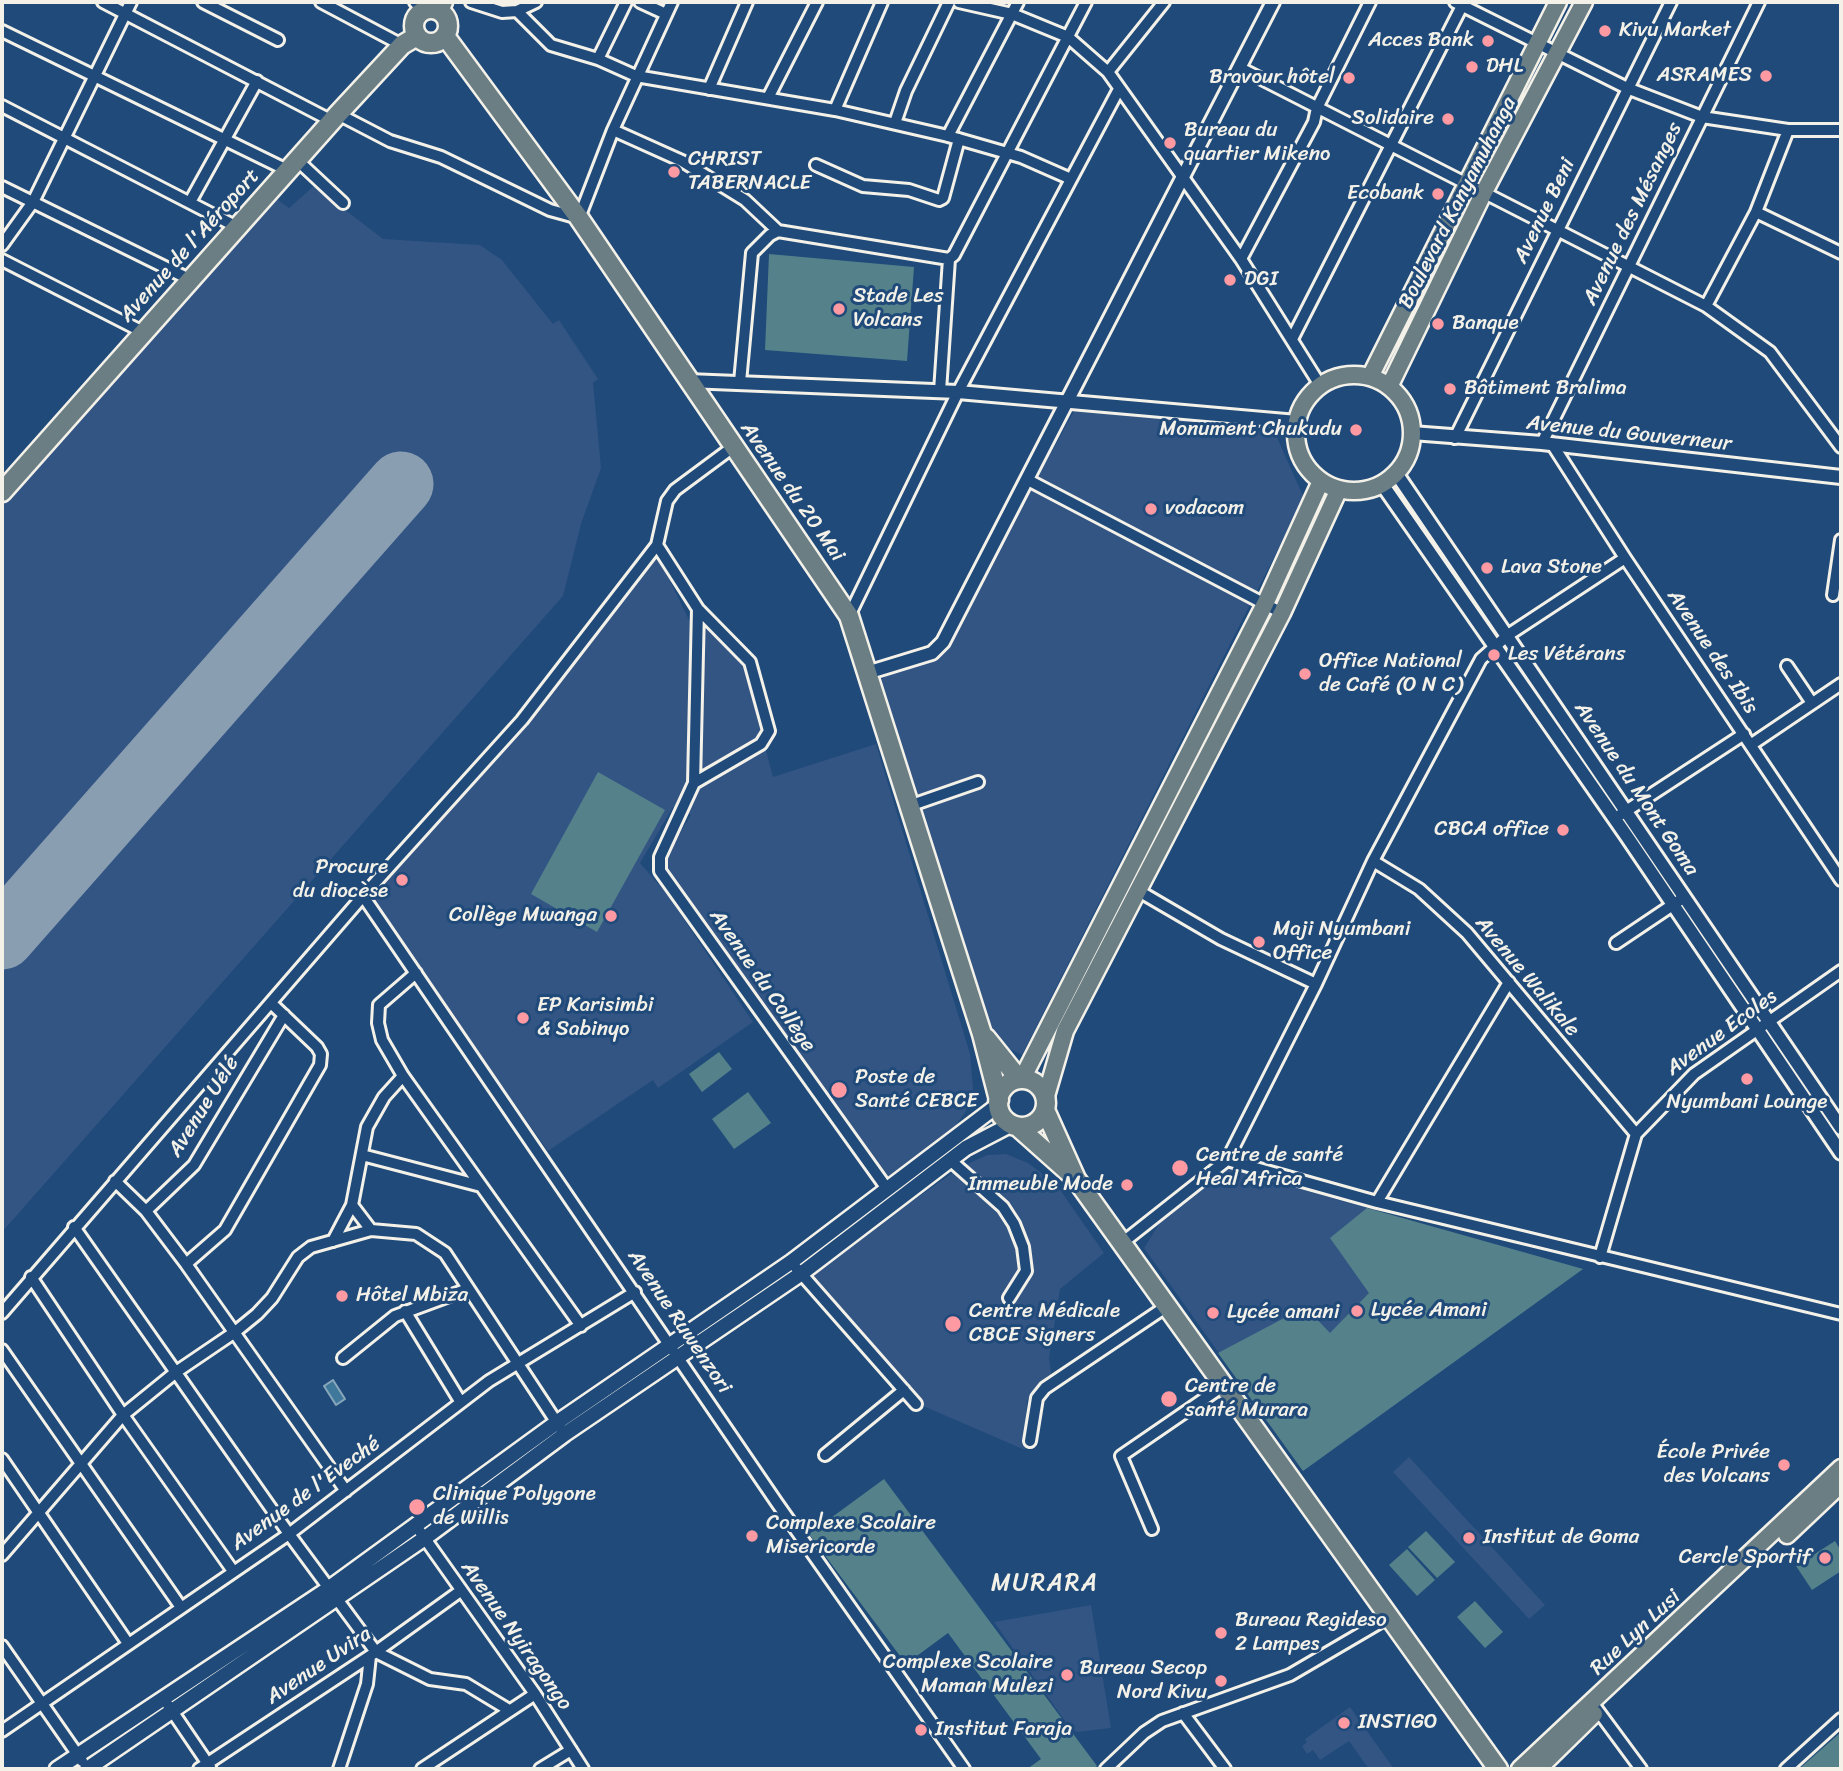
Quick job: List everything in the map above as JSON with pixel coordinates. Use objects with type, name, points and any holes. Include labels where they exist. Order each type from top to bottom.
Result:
[{"type":"highway","points":[[430,6],[449,25],[445,36],[433,43],[409,40],[415,19],[430,6]]},
{"type":"highway","name":"Avenue du 20 Mai","points":[[445,36],[579,218],[849,616],[870,672],[909,806],[982,1034],[998,1102]]},
{"type":"highway","name":"Avenue de l'Aéroport","points":[[2,492],[236,227],[409,40]]},
{"type":"highway","points":[[982,1034],[1021,1079]]},
{"type":"highway","points":[[1076,1179],[1037,1083],[1021,1079],[1007,1084],[998,1102],[1003,1116],[1076,1179],[1498,1769]]},
{"type":"highway","points":[[1015,1125],[1038,1122],[1046,1103]]},
{"type":"main road","name":"Boulevard Kanyamuhanga","points":[[1370,377],[1558,2]]},
{"type":"main road","name":"Boulevard Kanyamuhanga","points":[[1389,387],[1484,192],[1584,2]]},
{"type":"main road","points":[[1336,377],[1370,377],[1389,387],[1401,400],[1409,416],[1412,433],[1410,447],[1396,473],[1382,484],[1354,491],[1339,489],[1321,481],[1300,455],[1297,422],[1301,408],[1320,385],[1336,377]]},
{"type":"main road","points":[[1021,1079],[1265,604],[1321,481]]},
{"type":"main road","points":[[1046,1103],[1065,1031],[1282,613],[1339,489]]},
{"type":"main road","points":[[796,1267],[998,1102]]},
{"type":"main road","points":[[57,1769],[168,1704],[332,1594],[561,1428],[676,1352],[950,1160],[1015,1125]]},
{"type":"main road","name":"Rue Lyn Lusi","points":[[1538,1769],[1595,1707],[1841,1468]]},
{"type":"main road","name":"Rue Lyn Lusi","points":[[1520,1769],[1595,1707],[1841,1484]]},
{"type":"main road","points":[[88,1769],[168,1704]]},
{"type":"street","points":[[103,2],[128,7],[257,82],[335,118],[390,141],[440,157],[550,210],[579,218],[636,76],[672,2]]},
{"type":"street","points":[[203,2],[278,40]]},
{"type":"street","points":[[321,2],[409,40]]},
{"type":"street","points":[[471,2],[502,12],[517,11],[536,2]]},
{"type":"street","points":[[598,60],[626,2]]},
{"type":"street","points":[[640,2],[666,14]]},
{"type":"street","points":[[709,89],[747,2]]},
{"type":"street","points":[[768,98],[817,2]]},
{"type":"street","points":[[835,110],[882,2]]},
{"type":"street","points":[[895,124],[906,91],[949,2]]},
{"type":"street","points":[[959,2],[1012,14],[1068,37],[1108,72],[1241,259],[1320,385]]},
{"type":"street","points":[[816,165],[863,186],[909,190],[939,200],[943,198],[954,137],[1018,2]]},
{"type":"street","points":[[940,391],[949,259],[954,255],[1086,2]]},
{"type":"street","points":[[1108,72],[1164,2]]},
{"type":"street","points":[[870,672],[939,648],[1273,2]]},
{"type":"street","points":[[1241,259],[1314,122],[1317,108],[1370,2]]},
{"type":"street","name":"Avenue Beni","points":[[1455,438],[1671,2]]},
{"type":"street","name":"Avenue des Mésanges","points":[[1547,443],[1629,265],[1759,2]]},
{"type":"street","points":[[1292,339],[1391,146],[1460,3],[1627,88],[1702,117],[1788,130],[1841,130]]},
{"type":"street","points":[[2,245],[33,202],[128,7]]},
{"type":"street","points":[[517,11],[551,45],[636,76],[835,110],[954,137],[1007,152],[1071,179]]},
{"type":"street","points":[[2,31],[224,140],[292,165],[343,202]]},
{"type":"street","points":[[1240,68],[1558,228],[1706,306],[1770,352],[1841,447]]},
{"type":"street","points":[[190,202],[257,82]]},
{"type":"street","points":[[849,616],[958,392],[1119,89]]},
{"type":"street","points":[[2,106],[236,227]]},
{"type":"street","points":[[613,130],[682,161],[745,200],[778,231],[949,259]]},
{"type":"street","points":[[1706,306],[1756,212],[1788,130]]},
{"type":"street","points":[[2,187],[191,280]]},
{"type":"street","points":[[1756,212],[1841,253]]},
{"type":"street","points":[[740,382],[752,253],[762,240],[778,231]]},
{"type":"street","points":[[2,261],[144,332]]},
{"type":"street","points":[[688,382],[958,392],[1297,422]]},
{"type":"street","name":"Avenue du Gouverneur","points":[[1412,433],[1547,443],[1841,477]]},
{"type":"street","name":"Avenue des Ibis","points":[[1547,443],[1841,880]]},
{"type":"street","points":[[2,1313],[363,896],[522,720],[657,545],[667,501],[675,491],[733,447]]},
{"type":"street","name":"Avenue du Mont Goma","points":[[1396,473],[1628,810],[1841,1128]]},
{"type":"street","points":[[1028,480],[1282,613]]},
{"type":"street","points":[[1382,484],[1615,819],[1841,1153]]},
{"type":"street","points":[[1833,595],[1841,540]]},
{"type":"street","points":[[657,545],[698,609],[750,662],[769,732],[761,744],[694,783]]},
{"type":"street","points":[[1122,1242],[1227,1160],[1316,984],[1374,861],[1481,659],[1508,635],[1625,558]]},
{"type":"street","points":[[694,783],[698,609]]},
{"type":"street","points":[[1787,666],[1812,703]]},
{"type":"street","points":[[1752,744],[1841,684]]},
{"type":"street","points":[[1615,819],[1744,734]]},
{"type":"street","points":[[909,806],[978,782]]},
{"type":"street","name":"Avenue du Collège","points":[[694,783],[660,857],[660,871],[888,1190]]},
{"type":"street","name":"Avenue Walikale","points":[[1374,861],[1437,904],[1509,982],[1636,1134]]},
{"type":"street","points":[[1137,890],[1221,939],[1316,984]]},
{"type":"street","name":"Avenue Ruwenzori","points":[[363,896],[777,1503],[964,1769]]},
{"type":"street","points":[[1616,943],[1685,896]]},
{"type":"street","points":[[1710,960],[1723,951]]},
{"type":"street","name":"Avenue Ecoles","points":[[1600,1257],[1636,1134],[1680,1086],[1841,971]]},
{"type":"street","points":[[416,973],[382,999],[377,1013],[382,1040],[404,1076],[581,1325]]},
{"type":"street","points":[[1377,1202],[1509,982]]},
{"type":"street","points":[[186,1264],[225,1230],[320,1065],[321,1054],[317,1047],[272,1004]]},
{"type":"street","name":"Avenue Uélé","points":[[146,1211],[194,1165],[284,1015]]},
{"type":"street","points":[[333,1241],[352,1205],[372,1115],[404,1076]]},
{"type":"street","points":[[1799,1090],[1811,1082]]},
{"type":"street","points":[[362,1155],[481,1186]]},
{"type":"street","points":[[950,1160],[1003,1207],[1014,1224],[1023,1247],[1026,1271],[1009,1297]]},
{"type":"street","points":[[1227,1160],[1377,1202],[1841,1314]]},
{"type":"street","points":[[116,1181],[146,1211],[186,1264],[346,1491]]},
{"type":"street","points":[[352,1205],[371,1230]]},
{"type":"street","points":[[74,1227],[373,1654],[433,1680],[466,1684],[509,1710]]},
{"type":"street","points":[[2,1555],[123,1415],[176,1371],[235,1332],[265,1306],[298,1257],[311,1247],[371,1230],[399,1230],[432,1242],[445,1253],[561,1428]]},
{"type":"street","points":[[796,1267],[916,1404]]},
{"type":"street","points":[[31,1277],[123,1415],[233,1571]]},
{"type":"street","points":[[343,1358],[405,1311],[468,1289]]},
{"type":"street","name":"Avenue de l'Eveché","points":[[2,1731],[127,1642],[289,1534],[460,1401],[635,1292]]},
{"type":"street","points":[[1030,1441],[1037,1398],[1045,1388],[1167,1306]]},
{"type":"street","points":[[405,1311],[460,1401]]},
{"type":"street","points":[[2,1350],[180,1606]]},
{"type":"street","points":[[1152,1529],[1121,1456],[1223,1386]]},
{"type":"street","points":[[825,1455],[904,1390]]},
{"type":"street","points":[[2,1459],[127,1642]]},
{"type":"street","name":"Avenue Nyiragongo","points":[[420,1532],[459,1592],[535,1694],[583,1769]]},
{"type":"street","name":"Avenue Uvira","points":[[206,1767],[459,1592]]},
{"type":"street","points":[[1106,1769],[1119,1765],[1144,1733],[1184,1713],[1290,1675],[1389,1617]]},
{"type":"street","points":[[2,1646],[88,1769]]},
{"type":"street","points":[[339,1769],[367,1684],[373,1654]]},
{"type":"street","points":[[2,1667],[14,1663]]},
{"type":"street","points":[[422,1769],[535,1694]]},
{"type":"street","points":[[168,1704],[206,1767]]},
{"type":"street","points":[[1595,1707],[1641,1769]]},
{"type":"street","points":[[1184,1713],[1225,1769]]},
{"type":"street","points":[[1786,1769],[1841,1719]]},
{"type":"street","points":[[540,1769],[571,1750]]},
{"type":"shaded area","points":[[314,186],[383,239],[480,245],[502,260],[553,324],[559,320],[598,379],[593,383],[601,468],[581,524],[563,596],[2,1232],[2,496],[274,197],[289,208]]},
{"type":"shaded area","points":[[1077,406],[1275,433],[1304,498],[1022,1055],[994,1041],[880,680],[909,661],[940,652]]},
{"type":"shaded area","points":[[656,552],[689,620],[714,629],[743,664],[773,777],[876,744],[970,1054],[974,1099],[948,1137],[890,1185],[664,865],[665,857],[691,815],[673,807],[640,863],[666,893],[753,1022],[658,1088],[653,1080],[548,1151],[370,899],[525,726]]},
{"type":"shaded area","name":"Centre Médicale CBCE Signers","points":[[1006,1154],[1028,1163],[1056,1184],[1104,1253],[1060,1289],[1049,1358],[1052,1379],[1027,1400],[1025,1450],[923,1406],[814,1280],[815,1269],[961,1167],[987,1155]]},
{"type":"shaded area","name":"Lycée Amani","points":[[1229,1169],[1583,1269],[1303,1471],[1144,1248],[1164,1216]]},
{"type":"shaded area","points":[[333,1380],[345,1399],[336,1405],[324,1386]]},
{"type":"shaded area","name":"Institut de Goma","points":[[1409,1457],[1545,1605],[1529,1619],[1393,1472]]},
{"type":"shaded area","name":"Complexe Scolaire Maman Mulezi","points":[[1091,1605],[1111,1728],[1077,1732],[1070,1728],[994,1622]]},
{"type":"shaded area","name":"INSTIGO","points":[[1350,1707],[1394,1769],[1369,1769],[1349,1741],[1320,1760],[1313,1750],[1307,1754],[1302,1746],[1307,1742],[1305,1739]]},
{"type":"green space","name":"Stade Les Volcans","points":[[769,254],[914,267],[907,361],[765,350]]},
{"type":"green space","points":[[598,772],[665,810],[597,932],[531,894]]},
{"type":"green space","points":[[719,1052],[732,1069],[702,1092],[689,1074]]},
{"type":"green space","points":[[748,1092],[771,1123],[734,1149],[712,1119]]},
{"type":"green space","name":"Lycée Amani","points":[[1367,1208],[1583,1269],[1303,1471],[1218,1353],[1305,1307],[1330,1333],[1369,1293],[1330,1238]]},
{"type":"green space","points":[[884,1479],[1097,1766],[1093,1769],[1027,1769],[1041,1759],[948,1633],[906,1664],[809,1534]]},
{"type":"green space","points":[[1426,1531],[1455,1562],[1437,1578],[1408,1547]]},
{"type":"green space","name":"Cercle Sportif","points":[[1835,1541],[1841,1551],[1841,1571],[1812,1590],[1796,1566]]},
{"type":"green space","points":[[1407,1549],[1435,1580],[1417,1596],[1389,1565]]},
{"type":"green space","points":[[1475,1601],[1503,1632],[1485,1648],[1457,1617]]},
{"type":"green space","points":[[1841,1732],[1841,1769],[1799,1769]]},
{"type":"runway","points":[[2,937],[401,484]]},
{"type":"place","name":"Kivu Market","points":[[1605,31]]},
{"type":"place","name":"Acces Bank","points":[[1488,41]]},
{"type":"place","name":"DHL","points":[[1472,67]]},
{"type":"place","name":"ASRAMES","points":[[1766,76]]},
{"type":"place","name":"Bravour hôtel","points":[[1349,78]]},
{"type":"place","name":"Solidaire","points":[[1448,119]]},
{"type":"place","name":"Bureau du quartier Mikeno","points":[[1170,143]]},
{"type":"place","name":"CHRIST TABERNACLE","points":[[674,172]]},
{"type":"place","name":"Ecobank","points":[[1438,194]]},
{"type":"place","name":"DGI","points":[[1230,280]]},
{"type":"place","name":"Stade Les Volcans","points":[[839,309]]},
{"type":"place","name":"Banque","points":[[1438,324]]},
{"type":"place","name":"Bâtiment Bralima","points":[[1450,389]]},
{"type":"place","name":"Monument Chukudu","points":[[1356,430]]},
{"type":"place","name":"vodacom","points":[[1151,509]]},
{"type":"place","name":"Lava Stone","points":[[1487,568]]},
{"type":"place","name":"Les Vétérans","points":[[1494,655]]},
{"type":"place","name":"Office National de Café (O N C)","points":[[1305,674]]},
{"type":"place","name":"CBCA office","points":[[1563,830]]},
{"type":"place","name":"Procure du diocèse","points":[[402,880]]},
{"type":"place","name":"Collège Mwanga","points":[[611,916]]},
{"type":"place","name":"Maji Nyumbani Office","points":[[1259,942]]},
{"type":"place","name":"EP Karisimbi & Sabinyo","points":[[523,1018]]},
{"type":"place","name":"Nyumbani Lounge","points":[[1747,1079]]},
{"type":"place","name":"Poste de Santé CEBCE","points":[[839,1090]]},
{"type":"place","name":"Centre de santé Heal Africa","points":[[1180,1168]]},
{"type":"place","name":"Immeuble Mode","points":[[1127,1185]]},
{"type":"place","name":"Hôtel Mbiza","points":[[342,1296]]},
{"type":"place","name":"Lycée Amani","points":[[1357,1311]]},
{"type":"place","name":"Lycée amani","points":[[1213,1313]]},
{"type":"place","name":"Centre Médicale CBCE Signers","points":[[953,1324]]},
{"type":"place","name":"Centre de santé Murara","points":[[1169,1399]]},
{"type":"place","name":"École Privée des Volcans","points":[[1784,1465]]},
{"type":"place","name":"Clinique Polygone de Willis","points":[[417,1507]]},
{"type":"place","name":"Complexe Scolaire Misericorde","points":[[752,1536]]},
{"type":"place","name":"Institut de Goma","points":[[1469,1538]]},
{"type":"place","name":"Cercle Sportif","points":[[1825,1558]]},
{"type":"place","name":"Bureau Regideso 2 Lampes","points":[[1221,1633]]},
{"type":"place","name":"Complexe Scolaire Maman Mulezi","points":[[1067,1675]]},
{"type":"place","name":"Bureau Secop Nord Kivu","points":[[1221,1681]]},
{"type":"place","name":"INSTIGO","points":[[1344,1723]]},
{"type":"place","name":"Institut Faraja","points":[[921,1730]]},
{"type":"district","name":"MURARA","points":[[1045,1584]]}]
